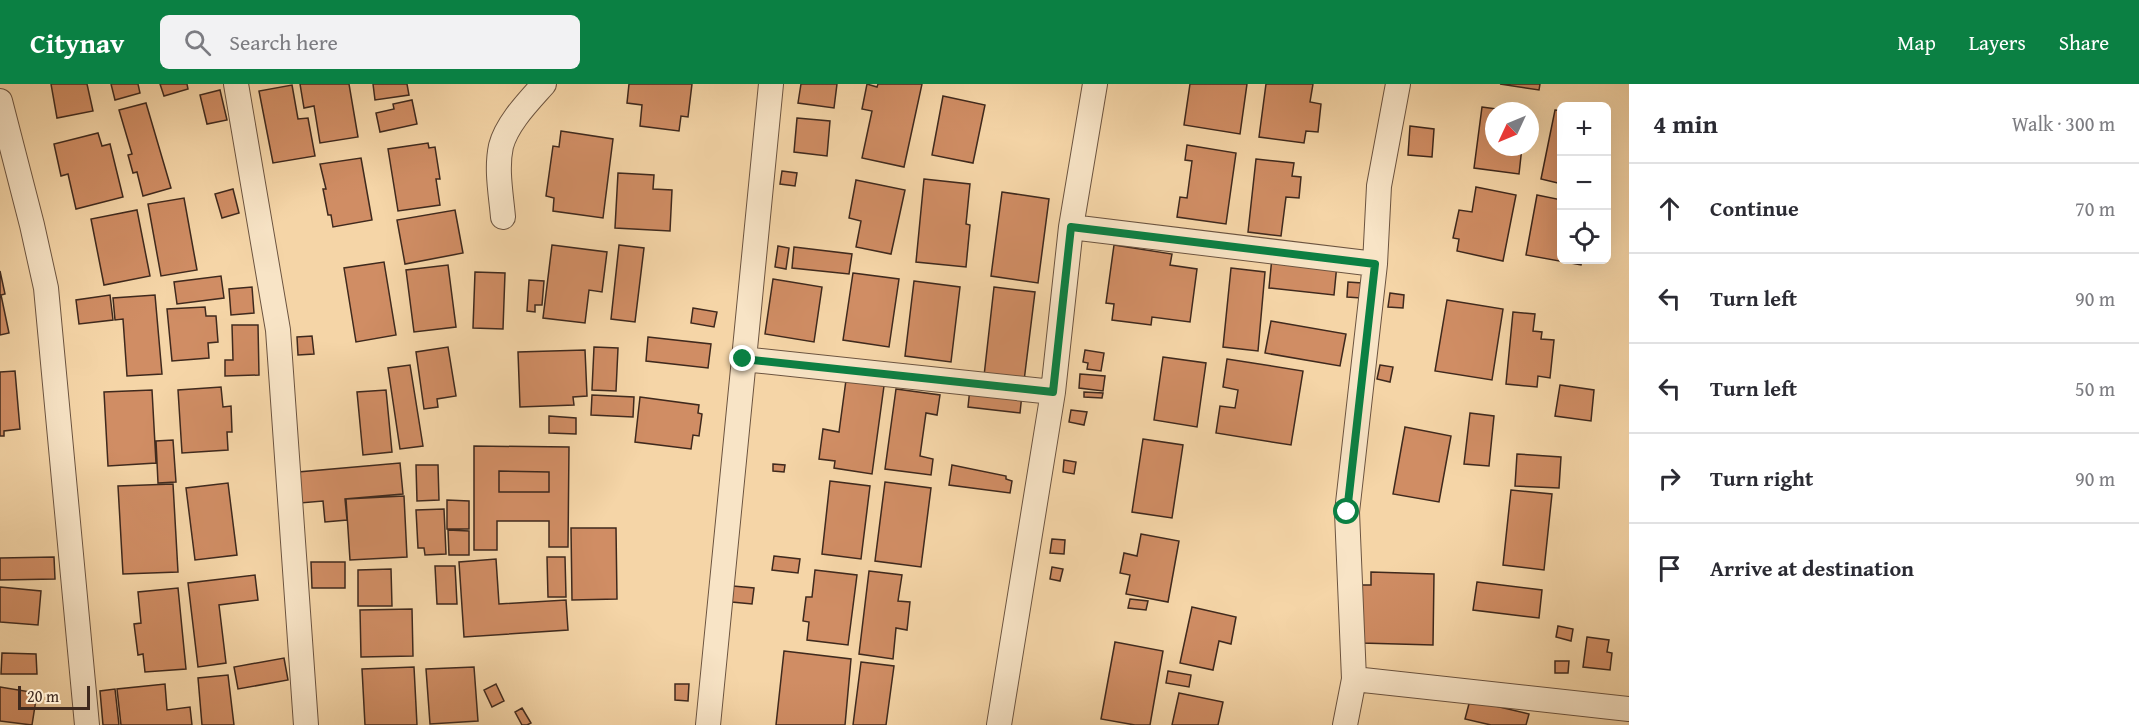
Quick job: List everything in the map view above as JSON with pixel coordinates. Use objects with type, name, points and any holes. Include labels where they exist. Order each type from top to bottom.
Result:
[{"type":"street","points":[[236,84],[278,330],[306,725]]},
{"type":"street","points":[[503,217],[499,164],[502,144],[512,123],[544,84]]},
{"type":"street","points":[[708,725],[771,84]]},
{"type":"street","points":[[999,725],[1053,392],[1071,227],[1095,84]]},
{"type":"street","points":[[1345,725],[1353,679],[1347,512],[1375,264],[1379,186],[1398,84]]},
{"type":"street","points":[[0,101],[46,288],[87,725]]},
{"type":"street","points":[[1071,227],[1375,264]]},
{"type":"street","points":[[743,359],[1053,392]]},
{"type":"street","points":[[1353,679],[1629,709]]},
{"type":"building","points":[[51,84],[87,84],[93,111],[57,118]]},
{"type":"building","points":[[111,84],[138,84],[140,93],[115,100]]},
{"type":"building","points":[[160,84],[187,84],[188,89],[164,96]]},
{"type":"building","points":[[300,84],[349,84],[358,137],[320,143],[314,106],[304,108]]},
{"type":"building","points":[[373,84],[407,84],[409,95],[375,100]]},
{"type":"building","points":[[629,84],[692,84],[688,117],[681,116],[679,131],[640,126],[642,105],[627,103]]},
{"type":"building","points":[[801,84],[837,84],[834,108],[798,103]]},
{"type":"building","points":[[867,84],[877,87],[878,84],[922,84],[904,167],[862,158],[872,111],[862,109]]},
{"type":"building","points":[[1190,84],[1247,84],[1240,134],[1184,125]]},
{"type":"building","points":[[1266,84],[1313,84],[1310,102],[1321,104],[1318,132],[1306,131],[1304,143],[1259,137]]},
{"type":"building","points":[[1500,84],[1540,84],[1539,90]]},
{"type":"building","points":[[292,85],[298,119],[308,118],[315,156],[273,163],[259,91]]},
{"type":"building","points":[[220,90],[227,120],[207,124],[200,95]]},
{"type":"building","points":[[943,96],[985,105],[973,163],[932,155]]},
{"type":"building","points":[[412,100],[417,124],[380,132],[376,113],[394,109],[393,104]]},
{"type":"building","points":[[146,103],[171,188],[143,196],[137,172],[133,173],[128,155],[132,154],[119,110]]},
{"type":"building","points":[[1482,107],[1485,107],[1485,156],[1521,156],[1519,174],[1474,168]]},
{"type":"building","points":[[1555,110],[1557,110],[1557,183],[1541,179]]},
{"type":"building","points":[[797,118],[830,121],[827,156],[794,152]]},
{"type":"building","points":[[1410,126],[1434,129],[1432,157],[1408,155]]},
{"type":"building","points":[[561,131],[613,139],[603,218],[553,211],[554,198],[546,196],[553,146],[559,147]]},
{"type":"building","points":[[98,133],[102,146],[110,144],[123,197],[76,209],[68,174],[61,176],[54,144]]},
{"type":"building","points":[[428,143],[429,148],[435,147],[440,179],[436,179],[440,205],[398,211],[388,149]]},
{"type":"building","points":[[1187,145],[1236,153],[1226,224],[1177,217],[1180,197],[1187,198],[1192,161],[1185,160]]},
{"type":"building","points":[[361,158],[372,220],[333,227],[331,215],[328,215],[323,189],[326,189],[320,164]]},
{"type":"building","points":[[1256,159],[1294,163],[1292,176],[1301,177],[1299,198],[1286,197],[1281,236],[1248,232]]},
{"type":"building","points":[[782,171],[797,173],[795,186],[780,184]]},
{"type":"building","points":[[618,173],[654,175],[653,189],[672,190],[670,231],[615,228]]},
{"type":"building","points":[[924,179],[970,184],[966,224],[970,225],[966,267],[916,262]]},
{"type":"building","points":[[856,180],[905,190],[891,254],[856,247],[861,221],[849,218]]},
{"type":"building","points":[[1476,187],[1516,195],[1503,261],[1457,251],[1459,239],[1453,238],[1459,210],[1472,212]]},
{"type":"building","points":[[233,189],[239,213],[222,218],[215,194]]},
{"type":"building","points":[[1002,192],[1049,199],[1038,283],[991,276]]},
{"type":"building","points":[[1537,195],[1557,199],[1557,261],[1526,255]]},
{"type":"building","points":[[184,198],[197,270],[161,276],[148,204]]},
{"type":"building","points":[[137,210],[150,276],[104,285],[91,219]]},
{"type":"building","points":[[455,210],[463,253],[405,264],[397,220]]},
{"type":"building","points":[[552,245],[607,252],[602,292],[589,290],[585,323],[543,318]]},
{"type":"building","points":[[619,245],[644,248],[635,322],[611,319]]},
{"type":"building","points":[[1114,245],[1172,254],[1170,265],[1197,269],[1190,322],[1152,317],[1151,325],[1112,320],[1114,304],[1106,303]]},
{"type":"building","points":[[778,246],[789,248],[786,269],[775,267]]},
{"type":"building","points":[[794,247],[852,254],[849,274],[792,268]]},
{"type":"building","points":[[1272,257],[1337,264],[1334,295],[1269,288]]},
{"type":"building","points":[[384,262],[396,335],[356,342],[344,268]]},
{"type":"building","points":[[448,265],[456,327],[414,332],[406,270]]},
{"type":"building","points":[[1231,268],[1265,272],[1258,351],[1223,347]]},
{"type":"building","points":[[0,271],[5,294],[1,295],[9,333],[0,335]]},
{"type":"building","points":[[475,272],[505,273],[503,329],[473,328]]},
{"type":"building","points":[[853,273],[899,279],[889,347],[843,340]]},
{"type":"building","points":[[221,276],[224,298],[177,304],[174,282]]},
{"type":"building","points":[[773,279],[822,287],[814,342],[765,334]]},
{"type":"building","points":[[529,280],[544,281],[542,305],[535,305],[535,312],[527,311]]},
{"type":"building","points":[[914,281],[960,287],[951,362],[905,356]]},
{"type":"building","points":[[1348,282],[1362,283],[1361,298],[1347,297]]},
{"type":"building","points":[[252,287],[254,313],[231,315],[229,289]]},
{"type":"building","points":[[994,287],[1035,292],[1024,381],[984,376]]},
{"type":"building","points":[[1390,293],[1404,295],[1403,308],[1388,307]]},
{"type":"building","points":[[110,295],[113,320],[79,324],[76,300]]},
{"type":"building","points":[[155,295],[162,374],[127,376],[123,319],[115,320],[113,298]]},
{"type":"building","points":[[1447,300],[1503,309],[1492,380],[1435,371]]},
{"type":"building","points":[[205,307],[206,316],[216,316],[218,342],[208,343],[209,358],[172,361],[167,309]]},
{"type":"building","points":[[693,308],[717,312],[714,327],[691,323]]},
{"type":"building","points":[[1513,312],[1535,314],[1533,331],[1542,332],[1541,339],[1554,340],[1550,378],[1538,376],[1537,387],[1506,384]]},
{"type":"building","points":[[1271,321],[1346,334],[1340,366],[1265,353]]},
{"type":"building","points":[[232,325],[258,325],[259,375],[225,376],[225,360],[233,360]]},
{"type":"building","points":[[312,336],[314,354],[298,355],[297,337]]},
{"type":"building","points":[[648,337],[711,344],[708,368],[646,361]]},
{"type":"building","points":[[448,347],[456,396],[437,399],[438,407],[424,409],[416,352]]},
{"type":"building","points":[[594,347],[618,348],[616,391],[592,390]]},
{"type":"building","points":[[585,350],[587,396],[573,397],[574,405],[520,407],[518,352]]},
{"type":"building","points":[[1085,350],[1104,353],[1101,371],[1087,369],[1088,363],[1083,362]]},
{"type":"building","points":[[1163,357],[1206,363],[1197,427],[1154,420]]},
{"type":"building","points":[[1227,359],[1303,371],[1291,445],[1216,433],[1220,406],[1235,408],[1238,390],[1223,387]]},
{"type":"building","points":[[410,365],[423,446],[400,449],[388,368]]},
{"type":"building","points":[[1380,365],[1393,367],[1390,382],[1377,379]]},
{"type":"building","points":[[15,371],[20,429],[4,431],[4,436],[0,436],[0,372]]},
{"type":"building","points":[[1080,374],[1105,376],[1103,391],[1079,388]]},
{"type":"building","points":[[846,380],[884,386],[872,474],[834,468],[835,461],[819,459],[823,429],[839,432]]},
{"type":"building","points":[[1560,385],[1594,390],[1591,421],[1555,416]]},
{"type":"building","points":[[221,387],[223,407],[231,406],[232,432],[227,432],[228,450],[182,453],[178,390]]},
{"type":"building","points":[[970,388],[1022,394],[1020,413],[968,407]]},
{"type":"building","points":[[896,389],[940,395],[937,415],[926,413],[920,456],[933,459],[931,475],[885,469]]},
{"type":"building","points":[[152,390],[156,463],[108,466],[104,392]]},
{"type":"building","points":[[386,390],[392,452],[363,455],[357,392]]},
{"type":"building","points":[[1084,392],[1103,393],[1102,398],[1084,397]]},
{"type":"building","points":[[592,395],[634,397],[633,417],[591,415]]},
{"type":"building","points":[[640,397],[699,405],[698,413],[702,414],[699,436],[693,435],[691,449],[635,442]]},
{"type":"building","points":[[1071,410],[1087,412],[1084,425],[1069,422]]},
{"type":"building","points":[[1470,413],[1494,416],[1489,466],[1464,464]]},
{"type":"building","points":[[549,416],[576,418],[576,434],[549,433]]},
{"type":"building","points":[[1405,427],[1451,436],[1439,502],[1393,494]]},
{"type":"building","points":[[1143,439],[1183,445],[1172,518],[1132,512]]},
{"type":"building","points":[[173,440],[176,482],[158,483],[156,441]]},
{"type":"building","points":[[474,446],[569,447],[568,547],[549,547],[549,521],[497,521],[497,550],[474,550]],"holes":[[[499,471],[549,472],[549,492],[499,492]]]},
{"type":"building","points":[[1517,454],[1561,457],[1559,488],[1515,486]]},
{"type":"building","points":[[1064,460],[1076,462],[1074,474],[1063,472]]},
{"type":"building","points":[[400,463],[403,494],[345,499],[347,520],[325,522],[323,501],[300,503],[298,472]]},
{"type":"building","points":[[773,464],[785,465],[784,472],[773,471]]},
{"type":"building","points":[[416,465],[438,465],[439,500],[417,501]]},
{"type":"building","points":[[952,465],[1006,476],[1006,479],[1012,481],[1010,493],[949,485]]},
{"type":"building","points":[[499,471],[549,472],[549,492],[499,492]]},
{"type":"building","points":[[830,481],[870,486],[861,559],[822,554]]},
{"type":"building","points":[[885,482],[931,488],[921,567],[875,561]]},
{"type":"building","points":[[228,483],[237,555],[195,560],[186,488]]},
{"type":"building","points":[[173,484],[178,572],[123,574],[118,486]]},
{"type":"building","points":[[1511,490],[1552,494],[1544,570],[1503,565]]},
{"type":"building","points":[[404,496],[407,557],[350,560],[346,499]]},
{"type":"building","points":[[447,500],[469,501],[469,529],[447,529]]},
{"type":"building","points":[[444,509],[446,554],[425,555],[424,548],[418,548],[416,510]]},
{"type":"building","points":[[571,528],[616,528],[617,599],[572,600]]},
{"type":"building","points":[[448,530],[469,531],[469,555],[449,555]]},
{"type":"building","points":[[1141,534],[1179,541],[1168,602],[1126,594],[1130,575],[1120,573],[1124,553],[1137,556]]},
{"type":"building","points":[[1052,539],[1065,540],[1064,554],[1050,553]]},
{"type":"building","points":[[774,556],[800,559],[798,573],[772,570]]},
{"type":"building","points":[[54,557],[55,579],[0,580],[0,558]]},
{"type":"building","points":[[547,557],[565,557],[566,597],[548,597]]},
{"type":"building","points":[[496,559],[499,604],[566,600],[568,630],[464,637],[459,562]]},
{"type":"building","points":[[311,562],[345,562],[345,588],[312,588]]},
{"type":"building","points":[[435,566],[455,566],[457,604],[437,604]]},
{"type":"building","points":[[1052,567],[1063,569],[1060,581],[1050,579]]},
{"type":"building","points":[[391,569],[392,606],[358,606],[358,570]]},
{"type":"building","points":[[815,570],[857,575],[848,645],[807,640],[809,622],[803,621],[806,597],[812,597]]},
{"type":"building","points":[[869,571],[902,575],[898,601],[910,602],[907,630],[896,628],[893,659],[859,654]]},
{"type":"building","points":[[1371,572],[1434,574],[1433,645],[1361,643],[1362,585],[1371,585]]},
{"type":"building","points":[[255,575],[258,600],[219,605],[226,663],[198,667],[188,583]]},
{"type":"building","points":[[1477,582],[1542,590],[1539,618],[1473,610]]},
{"type":"building","points":[[733,586],[754,588],[752,604],[732,602]]},
{"type":"building","points":[[0,587],[41,591],[38,625],[0,622]]},
{"type":"building","points":[[178,588],[186,669],[145,672],[143,654],[138,655],[134,624],[141,623],[138,592]]},
{"type":"building","points":[[1130,599],[1148,601],[1146,610],[1128,608]]},
{"type":"building","points":[[1192,607],[1236,617],[1231,644],[1219,641],[1213,670],[1180,663]]},
{"type":"building","points":[[412,609],[413,656],[361,657],[360,610]]},
{"type":"building","points":[[1558,626],[1573,629],[1571,641],[1556,637]]},
{"type":"building","points":[[1587,637],[1609,640],[1607,652],[1612,653],[1610,670],[1583,667]]},
{"type":"building","points":[[1115,642],[1163,651],[1150,725],[1135,725],[1101,719]]},
{"type":"building","points":[[784,651],[851,659],[845,725],[776,725]]},
{"type":"building","points":[[2,653],[36,654],[37,674],[1,674]]},
{"type":"building","points":[[284,658],[288,680],[238,689],[234,667]]},
{"type":"building","points":[[1555,661],[1569,661],[1568,673],[1555,673]]},
{"type":"building","points":[[861,662],[894,666],[886,725],[853,725]]},
{"type":"building","points":[[414,667],[417,725],[365,725],[362,669]]},
{"type":"building","points":[[474,667],[478,721],[430,724],[426,669]]},
{"type":"building","points":[[1168,671],[1191,675],[1189,687],[1166,683]]},
{"type":"building","points":[[228,675],[234,725],[202,725],[198,678]]},
{"type":"building","points":[[165,684],[167,710],[190,707],[192,725],[121,725],[117,689]]},
{"type":"building","points":[[496,684],[504,701],[492,707],[484,690]]},
{"type":"building","points":[[675,684],[689,684],[688,701],[675,700]]},
{"type":"building","points":[[0,687],[37,693],[32,725],[0,721]]},
{"type":"building","points":[[115,689],[119,725],[103,725],[100,691]]},
{"type":"building","points":[[1179,693],[1223,702],[1218,725],[1172,725]]},
{"type":"building","points":[[1470,700],[1529,714],[1526,725],[1491,725],[1465,719]]},
{"type":"building","points":[[522,708],[531,723],[527,725],[522,725],[515,712]]},
{"type":"route","points":[[743,359],[1053,392],[1071,227],[1375,264],[1347,512]]}]
